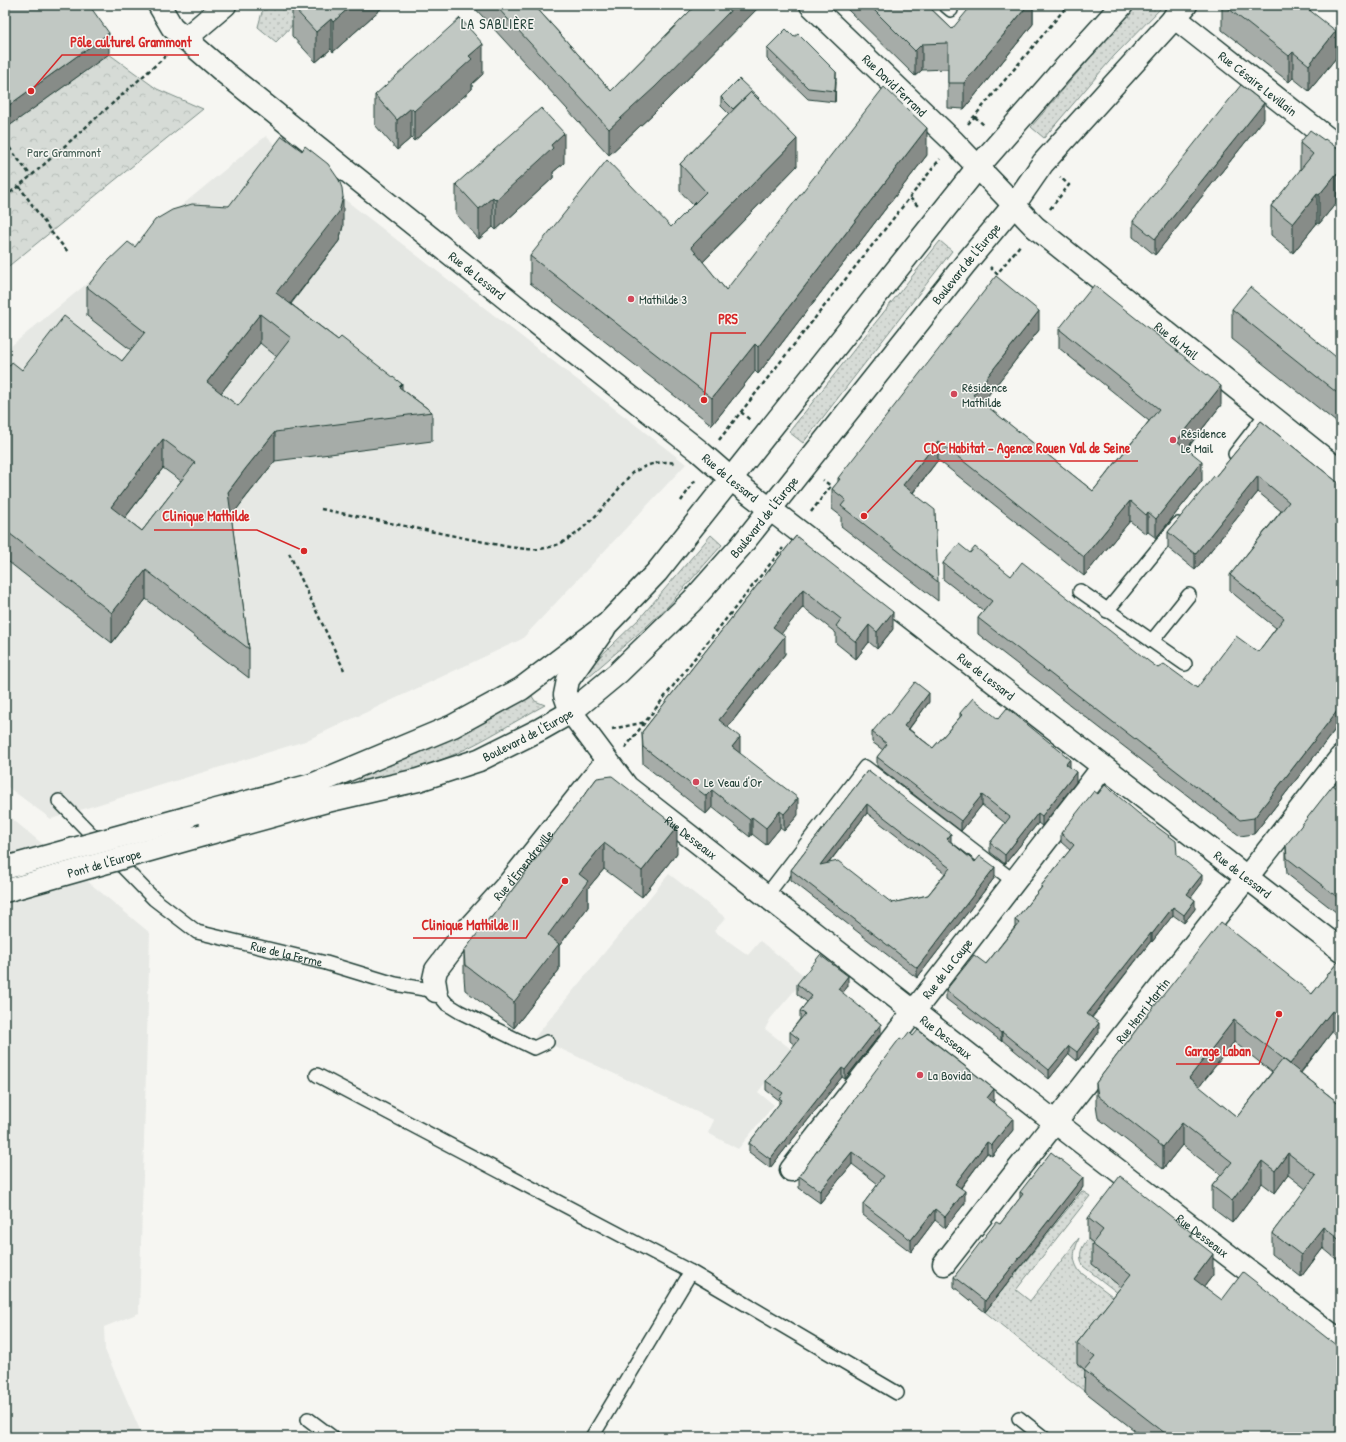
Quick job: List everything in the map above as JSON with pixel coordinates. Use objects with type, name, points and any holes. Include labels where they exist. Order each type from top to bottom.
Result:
[{"type":"street","name":"Rue de Lessard","points":[[159,5],[172,27],[252,95],[699,451],[730,479],[1341,950]]},
{"type":"street","points":[[185,39],[225,5]]},
{"type":"street","name":"Rue David Ferrand","points":[[811,5],[954,142],[1014,205]]},
{"type":"street","points":[[608,624],[657,572],[978,167],[1122,5]]},
{"type":"street","name":"Rue Césaire Levillain","points":[[1180,11],[1341,150]]},
{"type":"street","name":"Boulevard de l'Europe","points":[[203,836],[327,801],[418,780],[480,760],[571,712],[618,673],[692,600],[740,547],[960,270],[1014,205],[1043,163],[1180,11]]},
{"type":"street","name":"Rue du Mail","points":[[1014,205],[1035,228],[1341,472]]},
{"type":"street","name":"Rue Desseaux","points":[[608,624],[568,680],[565,695],[571,712],[627,787],[1055,1122],[1341,1342]]},
{"type":"street","name":"Pont de l'Europe","points":[[5,868],[312,785],[453,726],[521,689],[608,624]]},
{"type":"street","name":"Rue Henri Martin","points":[[944,1264],[1341,757]]},
{"type":"street","name":"Rue d'Emendreville","points":[[436,990],[434,979],[436,970],[465,932],[510,882],[601,768],[608,763]]},
{"type":"street","name":"Rue de la Coupe","points":[[791,1170],[1103,767]]},
{"type":"street","name":"Pont de l'Europe","points":[[5,891],[203,836]]},
{"type":"lane","points":[[1228,462],[1267,413]]},
{"type":"lane","points":[[1107,611],[1185,516]]},
{"type":"lane","points":[[1080,591],[1185,664]]},
{"type":"lane","points":[[1152,641],[1189,595]]},
{"type":"lane","points":[[766,896],[865,767],[1015,882]]},
{"type":"lane","name":"Rue de la Ferme","points":[[59,801],[154,899],[197,932],[326,963],[395,984],[436,990]]},
{"type":"lane","points":[[436,990],[447,1004],[534,1048],[547,1042]]},
{"type":"lane","points":[[317,1076],[691,1272],[897,1393]]},
{"type":"lane","points":[[592,1437],[691,1272]]},
{"type":"lane","points":[[1019,1418],[1043,1437]]},
{"type":"lane","points":[[308,1419],[332,1437]]},
{"type":"path","points":[[965,128],[1068,5]]},
{"type":"path","points":[[5,197],[31,176],[185,39]]},
{"type":"path","points":[[5,142],[31,176]]},
{"type":"path","points":[[717,442],[941,157]]},
{"type":"path","points":[[19,186],[68,253]]},
{"type":"path","points":[[741,412],[753,423]]},
{"type":"path","points":[[321,509],[509,547],[538,549],[546,548],[558,545],[587,525],[632,473],[640,468],[662,462],[679,464]]},
{"type":"path","points":[[681,501],[696,478]]},
{"type":"path","points":[[289,553],[344,670]]},
{"type":"path","points":[[608,763],[621,754],[694,659],[767,568]]},
{"type":"path","points":[[610,730],[646,722]]},
{"type":"shaded area","points":[[266,136],[277,147],[686,464],[522,639],[305,741],[51,819],[5,785],[5,351]]},
{"type":"shaded area","points":[[5,813],[150,933],[139,1313],[104,1327],[105,1350],[143,1437],[5,1437]]},
{"type":"shaded area","points":[[669,874],[726,918],[714,931],[748,955],[760,941],[806,977],[771,1018],[765,1029],[791,1049],[758,1092],[774,1105],[738,1149],[708,1133],[714,1120],[535,1037]]},
{"type":"green space","points":[[270,5],[312,5],[276,42],[258,27],[262,12]]},
{"type":"green space","points":[[1137,5],[1164,5],[1114,56],[1044,138],[1031,127]]},
{"type":"green space","name":"Parc Grammont","points":[[109,54],[157,89],[203,109],[5,269],[5,129]]},
{"type":"green space","points":[[940,241],[952,251],[803,443],[789,432]]},
{"type":"green space","points":[[711,535],[722,545],[668,606],[588,677],[585,677],[584,672],[640,618]]},
{"type":"green space","points":[[530,693],[535,701],[545,705],[478,743],[444,759],[421,767],[362,785],[359,782],[359,778],[435,744]]},
{"type":"green space","points":[[1082,1191],[1090,1196],[1016,1290],[1030,1301],[1079,1238],[1074,1259],[1080,1272],[1147,1322],[1077,1364],[1095,1378],[1084,1391],[985,1312]]},
{"type":"green space","points":[[1088,1239],[1103,1250],[1154,1312],[1150,1318],[1083,1266],[1081,1251]]},
{"type":"building","points":[[5,5],[89,5],[109,33],[5,108]]},
{"type":"building","points":[[352,5],[333,22],[331,19],[316,32],[292,6]]},
{"type":"building","points":[[495,5],[534,5],[611,91],[696,5],[736,5],[655,87],[609,129]]},
{"type":"building","points":[[869,5],[927,5],[952,29],[972,5],[1028,5],[964,83],[948,83],[948,43],[922,44],[915,51]]},
{"type":"building","points":[[1224,5],[1303,5],[1336,31],[1309,65],[1293,52],[1289,56]]},
{"type":"building","points":[[460,18],[483,44],[469,56],[472,59],[414,111],[411,108],[397,120],[375,95]]},
{"type":"building","points":[[786,29],[794,37],[798,34],[836,72],[835,91],[808,88],[767,48]]},
{"type":"building","points":[[739,79],[759,98],[758,99],[751,92],[733,109],[721,97]]},
{"type":"building","points":[[1241,85],[1264,103],[1155,239],[1133,221]]},
{"type":"building","points":[[884,87],[927,128],[758,347],[755,344],[712,398],[530,256],[607,160],[671,227],[706,192],[680,164],[751,92],[797,139],[691,247],[726,290]]},
{"type":"building","points":[[541,108],[564,133],[551,145],[553,148],[496,200],[493,197],[479,209],[456,184]]},
{"type":"building","points":[[1310,130],[1341,151],[1341,176],[1337,173],[1319,195],[1317,194],[1293,224],[1271,206],[1313,154],[1300,143]]},
{"type":"building","points":[[282,136],[302,151],[305,146],[328,164],[339,180],[342,188],[343,197],[339,212],[276,293],[338,340],[341,337],[402,384],[399,387],[432,412],[275,432],[246,468],[228,492],[249,649],[146,570],[112,613],[5,530],[5,371],[12,362],[22,370],[64,316],[122,361],[145,332],[87,287],[106,263],[128,242],[135,247],[155,220],[172,210],[192,204],[229,206]],"holes":[[[260,314],[291,338],[238,406],[207,382]],[[163,439],[195,463],[142,531],[111,507]]]},
{"type":"building","points":[[996,276],[1039,311],[973,395],[1093,491],[1159,409],[1059,329],[1094,285],[1221,386],[1177,441],[1202,461],[1156,519],[1148,512],[1146,515],[1130,501],[1084,557],[938,441],[903,485],[935,510],[938,582],[841,506],[846,500],[832,489],[840,479],[838,478]]},
{"type":"building","points":[[1250,287],[1341,361],[1341,396],[1232,309]]},
{"type":"building","points":[[1261,421],[1341,485],[1341,706],[1254,818],[1240,820],[978,618],[992,601],[943,563],[959,544],[970,553],[975,547],[1011,576],[1022,562],[1151,663],[1158,668],[1164,664],[1197,688],[1236,636],[1258,652],[1284,618],[1230,575],[1289,502],[1258,476],[1195,554],[1168,532]]},
{"type":"building","points":[[796,536],[893,612],[877,632],[869,625],[856,642],[836,626],[841,619],[803,589],[773,627],[785,636],[719,720],[740,737],[732,747],[798,798],[784,814],[780,811],[766,828],[752,817],[750,820],[712,790],[706,796],[643,747],[642,732]]},
{"type":"building","points":[[915,682],[929,693],[904,726],[933,748],[962,715],[960,713],[973,698],[998,719],[1007,708],[1070,759],[1066,764],[1076,772],[1042,816],[1038,813],[1005,855],[990,843],[1010,817],[982,795],[961,821],[877,757],[887,744],[872,732],[888,713],[890,714]]},
{"type":"building","points":[[868,770],[951,834],[947,839],[975,862],[980,856],[995,867],[917,968],[791,870]],"holes":[[[867,804],[950,868],[928,895],[892,903],[838,861],[820,865]]]},
{"type":"building","points":[[612,776],[677,827],[642,871],[604,843],[579,874],[588,881],[548,935],[559,944],[514,1002],[465,965],[464,951],[490,917],[491,918],[597,778]]},
{"type":"building","points":[[1105,785],[1138,813],[1176,841],[1177,855],[1202,875],[1187,894],[1195,900],[1184,915],[1173,907],[1087,1014],[1099,1023],[1077,1052],[1069,1046],[1049,1070],[946,990],[974,955],[986,964],[1019,923],[1015,920],[1074,845],[1061,833],[1094,791],[1098,794]]},
{"type":"building","points":[[1333,785],[1341,791],[1341,900],[1287,858],[1286,845]]},
{"type":"building","points":[[1221,922],[1312,994],[1341,958],[1341,1017],[1332,1011],[1290,1064],[1234,1020],[1189,1078],[1237,1117],[1283,1059],[1341,1105],[1341,1241],[1323,1227],[1301,1255],[1272,1233],[1316,1175],[1288,1153],[1275,1171],[1262,1161],[1232,1201],[1212,1186],[1232,1162],[1182,1123],[1163,1147],[1098,1096],[1096,1083]]},
{"type":"building","points":[[820,955],[848,976],[838,989],[881,1024],[845,1070],[842,1068],[770,1159],[749,1143],[782,1100],[779,1098],[783,1093],[766,1081],[799,1039],[790,1032],[805,1014],[800,1011],[812,996],[797,984]]},
{"type":"building","points":[[918,1030],[994,1089],[987,1098],[1013,1118],[992,1145],[987,1142],[955,1184],[965,1191],[945,1217],[935,1209],[911,1240],[863,1204],[884,1176],[852,1152],[820,1191],[799,1176],[900,1038],[903,1040],[909,1032],[913,1036]]},
{"type":"building","points":[[1051,1152],[1083,1177],[985,1301],[954,1277],[996,1222],[1000,1224],[1023,1194],[1020,1192]]},
{"type":"building","points":[[1120,1176],[1192,1233],[1190,1236],[1213,1254],[1194,1279],[1222,1300],[1243,1272],[1341,1349],[1341,1437],[1178,1437],[1175,1435],[1170,1437],[1084,1370],[1095,1357],[1077,1343],[1131,1274],[1092,1244],[1103,1230],[1088,1218]]},
{"type":"place","name":"Pôle culturel Grammont","points":[[31,91]]},
{"type":"place","name":"Mathilde 3","points":[[631,299]]},
{"type":"place","name":"Résidence Mathilde","points":[[954,394]]},
{"type":"place","name":"PRS","points":[[704,400]]},
{"type":"place","name":"Résidence Le Mail","points":[[1173,440]]},
{"type":"place","name":"CDC Habitat - Agence Rouen Val de Seine","points":[[864,516]]},
{"type":"place","name":"Clinique Mathilde","points":[[304,551]]},
{"type":"place","name":"Le Veau d'Or","points":[[696,782]]},
{"type":"place","name":"Clinique Mathilde II","points":[[565,881]]},
{"type":"place","name":"Garage Laban","points":[[1279,1014]]},
{"type":"place","name":"La Bovida","points":[[920,1075]]},
{"type":"district","name":"LA SABLIÈRE","points":[[498,24]]}]
